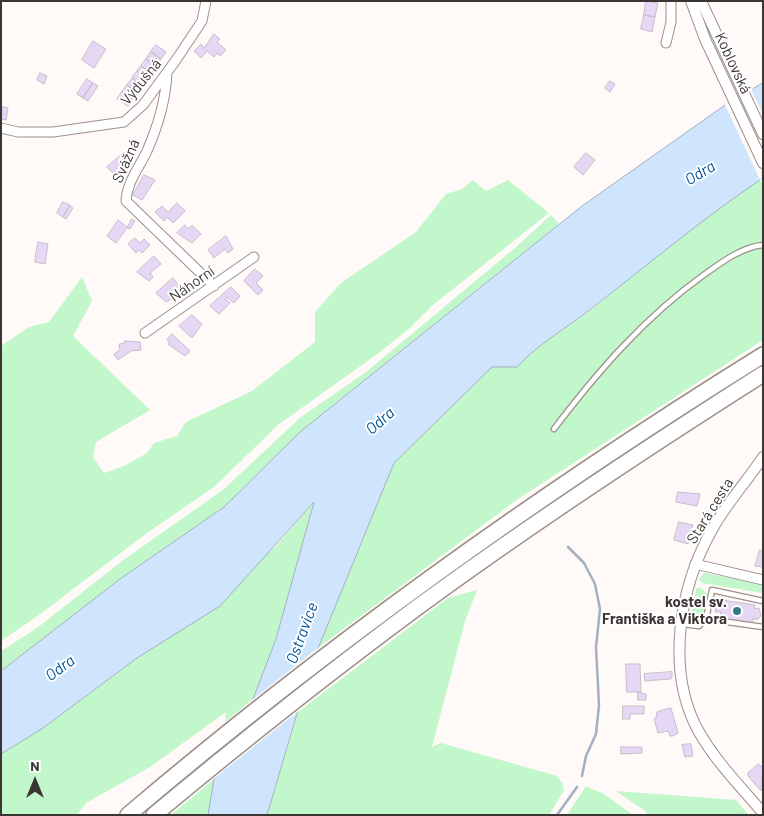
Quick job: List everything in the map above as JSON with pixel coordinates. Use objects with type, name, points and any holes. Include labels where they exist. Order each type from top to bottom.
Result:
[{"type":"highway","points":[[128,815],[316,663],[487,537],[644,429],[763,355]]},
{"type":"highway","points":[[154,815],[325,677],[506,543],[655,442],[763,374]]},
{"type":"street","name":"Výdušná","points":[[1,128],[18,132],[53,132],[124,122],[143,105],[168,72],[202,21],[206,1]]},
{"type":"street","points":[[666,43],[671,22],[671,1]]},
{"type":"street","name":"Koblovská","points":[[691,1],[711,52],[763,163]]},
{"type":"street","name":"Koblovská","points":[[701,1],[763,134]]},
{"type":"street","name":"Svážná","points":[[168,72],[166,94],[147,150],[126,190],[126,200],[214,286]]},
{"type":"street","name":"Náhorní","points":[[145,333],[254,257]]},
{"type":"street","points":[[755,469],[763,457]]},
{"type":"street","points":[[755,469],[763,462]]},
{"type":"street","name":"Stará cesta","points":[[755,469],[717,521],[695,564],[686,596],[682,624],[682,681],[694,723],[707,745],[763,813]]},
{"type":"street","points":[[695,564],[763,580]]},
{"type":"lane","points":[[554,429],[606,365],[669,302],[722,262],[741,252],[763,245]]},
{"type":"lane","points":[[682,624],[699,626],[706,619],[712,590],[763,601]]},
{"type":"lane","points":[[706,619],[763,627]]},
{"type":"green space","points":[[760,179],[763,185],[763,340],[518,499],[318,648],[394,463],[492,367],[517,366],[696,226]]},
{"type":"green space","points":[[473,180],[486,191],[508,180],[549,213],[434,304],[410,328],[380,352],[278,425],[214,487],[147,533],[39,615],[1,641],[1,346],[29,327],[49,322],[82,277],[92,301],[73,336],[150,410],[96,442],[93,457],[104,473],[124,466],[147,453],[154,443],[177,436],[186,422],[252,391],[315,342],[315,312],[341,283],[416,232],[446,194],[462,189]]},
{"type":"green space","points":[[551,215],[559,224],[300,432],[224,507],[120,579],[1,671],[1,651],[37,628],[122,561],[224,489],[301,417],[366,372],[515,248]]},
{"type":"green space","points":[[315,501],[276,639],[253,699],[225,722],[226,712],[150,767],[86,803],[77,815],[1,815],[1,754],[43,728],[137,658],[276,546]]},
{"type":"green space","points":[[704,573],[763,584],[763,593],[702,583],[699,579]]},
{"type":"green space","points":[[699,587],[707,593],[702,617],[696,623],[692,622],[691,617],[696,589]]},
{"type":"green space","points":[[477,590],[465,621],[432,747],[441,743],[557,776],[564,790],[549,815],[267,815],[298,712],[448,598]]},
{"type":"green space","points":[[214,779],[208,815],[171,815]]},
{"type":"green space","points":[[586,786],[604,794],[633,815],[567,815]]},
{"type":"green space","points":[[616,791],[736,800],[749,815],[647,815],[645,811]]},
{"type":"water","points":[[763,83],[763,178],[698,225],[544,343],[517,367],[492,367],[394,463],[312,663],[267,815],[208,815],[214,779],[253,699],[276,639],[314,502],[220,606],[137,658],[43,728],[1,754],[1,671],[120,579],[224,507],[300,432],[582,206],[725,105]]},
{"type":"pier","points":[[750,87],[763,114],[761,182],[724,103]]},
{"type":"pier","points":[[322,645],[301,709],[211,781],[248,703]]},
{"type":"building","points":[[646,1],[658,3],[655,17],[644,15]]},
{"type":"building","points":[[644,15],[655,17],[652,32],[641,29]]},
{"type":"building","points":[[214,34],[220,39],[217,42],[226,50],[220,56],[218,53],[214,57],[207,51],[201,58],[194,51],[201,44],[204,48]]},
{"type":"building","points":[[93,41],[106,49],[94,68],[82,60]]},
{"type":"building","points":[[156,45],[166,52],[161,59],[151,51]]},
{"type":"building","points":[[151,52],[161,59],[156,66],[146,59]]},
{"type":"building","points":[[146,59],[156,66],[151,73],[141,66]]},
{"type":"building","points":[[141,66],[151,73],[147,79],[137,71]]},
{"type":"building","points":[[137,71],[147,79],[142,85],[132,78]]},
{"type":"building","points":[[40,73],[47,76],[44,84],[37,80]]},
{"type":"building","points":[[87,79],[93,83],[83,98],[77,94]]},
{"type":"building","points":[[132,79],[142,86],[137,93],[127,85]]},
{"type":"building","points":[[610,81],[615,84],[610,92],[605,88]]},
{"type":"building","points":[[93,83],[98,86],[88,101],[83,98]]},
{"type":"building","points":[[127,85],[137,93],[132,99],[122,92]]},
{"type":"building","points":[[122,92],[132,99],[128,106],[117,99]]},
{"type":"building","points":[[1,106],[8,108],[6,120],[1,119]]},
{"type":"building","points":[[586,153],[595,160],[583,175],[574,167]]},
{"type":"building","points":[[121,155],[124,155],[130,161],[114,174],[107,167]]},
{"type":"building","points":[[144,175],[155,180],[142,200],[133,195]]},
{"type":"building","points":[[63,202],[70,205],[63,217],[57,213]]},
{"type":"building","points":[[177,203],[185,211],[173,223],[167,217],[164,221],[155,212],[162,206],[168,212]]},
{"type":"building","points":[[70,206],[73,208],[66,219],[63,217]]},
{"type":"building","points":[[132,219],[135,221],[130,229],[127,228],[116,243],[107,236],[118,220],[127,227]]},
{"type":"building","points":[[185,225],[188,229],[192,225],[201,234],[192,243],[177,233]]},
{"type":"building","points":[[226,236],[233,249],[228,253],[225,249],[214,258],[208,250]]},
{"type":"building","points":[[135,238],[140,243],[144,239],[150,245],[142,253],[139,250],[136,253],[128,244]]},
{"type":"building","points":[[38,242],[48,244],[45,264],[35,262]]},
{"type":"building","points":[[154,256],[161,264],[150,273],[153,277],[149,281],[137,272]]},
{"type":"building","points":[[255,269],[263,276],[256,283],[263,290],[258,295],[244,281]]},
{"type":"building","points":[[173,278],[179,286],[168,295],[171,299],[166,302],[156,293]]},
{"type":"building","points":[[231,287],[240,296],[234,303],[227,297],[225,299],[230,303],[219,314],[210,306]]},
{"type":"building","points":[[192,315],[202,324],[192,338],[179,326]]},
{"type":"building","points":[[172,334],[190,351],[185,356],[168,344],[170,342],[167,340]]},
{"type":"building","points":[[125,341],[140,342],[141,350],[131,351],[118,360],[114,354],[120,350],[119,344],[125,343]]},
{"type":"building","points":[[678,492],[700,494],[697,506],[676,502]]},
{"type":"building","points":[[679,522],[693,525],[688,544],[674,540]]},
{"type":"building","points":[[760,550],[763,551],[763,567],[755,566]]},
{"type":"building","name":"kostel sv. Františka a Viktora","points":[[722,600],[755,605],[754,609],[759,608],[761,616],[757,620],[753,618],[753,623],[719,618],[721,612],[715,612],[716,605],[722,605]]},
{"type":"building","points":[[626,664],[640,664],[641,692],[627,692]]},
{"type":"building","points":[[672,672],[672,678],[670,679],[645,681],[644,674]]},
{"type":"building","points":[[638,692],[646,694],[646,700],[638,700]]},
{"type":"building","points":[[623,706],[644,706],[644,714],[630,714],[630,719],[623,719]]},
{"type":"building","points":[[671,708],[678,733],[670,736],[668,731],[658,733],[654,719],[657,712]]},
{"type":"building","points":[[691,744],[693,756],[685,757],[682,745]]},
{"type":"building","points":[[621,747],[642,747],[642,753],[621,754]]},
{"type":"building","points":[[759,764],[763,768],[761,791],[748,776],[748,773]]},
{"type":"waterway","points":[[568,547],[584,563],[595,584],[600,609],[596,647],[599,705],[596,734],[586,756],[582,776]]},
{"type":"waterway","points":[[557,815],[577,787]]},
{"type":"place","name":"kostel sv. Františka a Viktora","points":[[737,611]]},
{"type":"water label","name":"Odra","points":[[700,173]]},
{"type":"water label","name":"Odra","points":[[380,421]]},
{"type":"water label","name":"Ostravice","points":[[302,633]]},
{"type":"water label","name":"Odra","points":[[60,668]]}]
